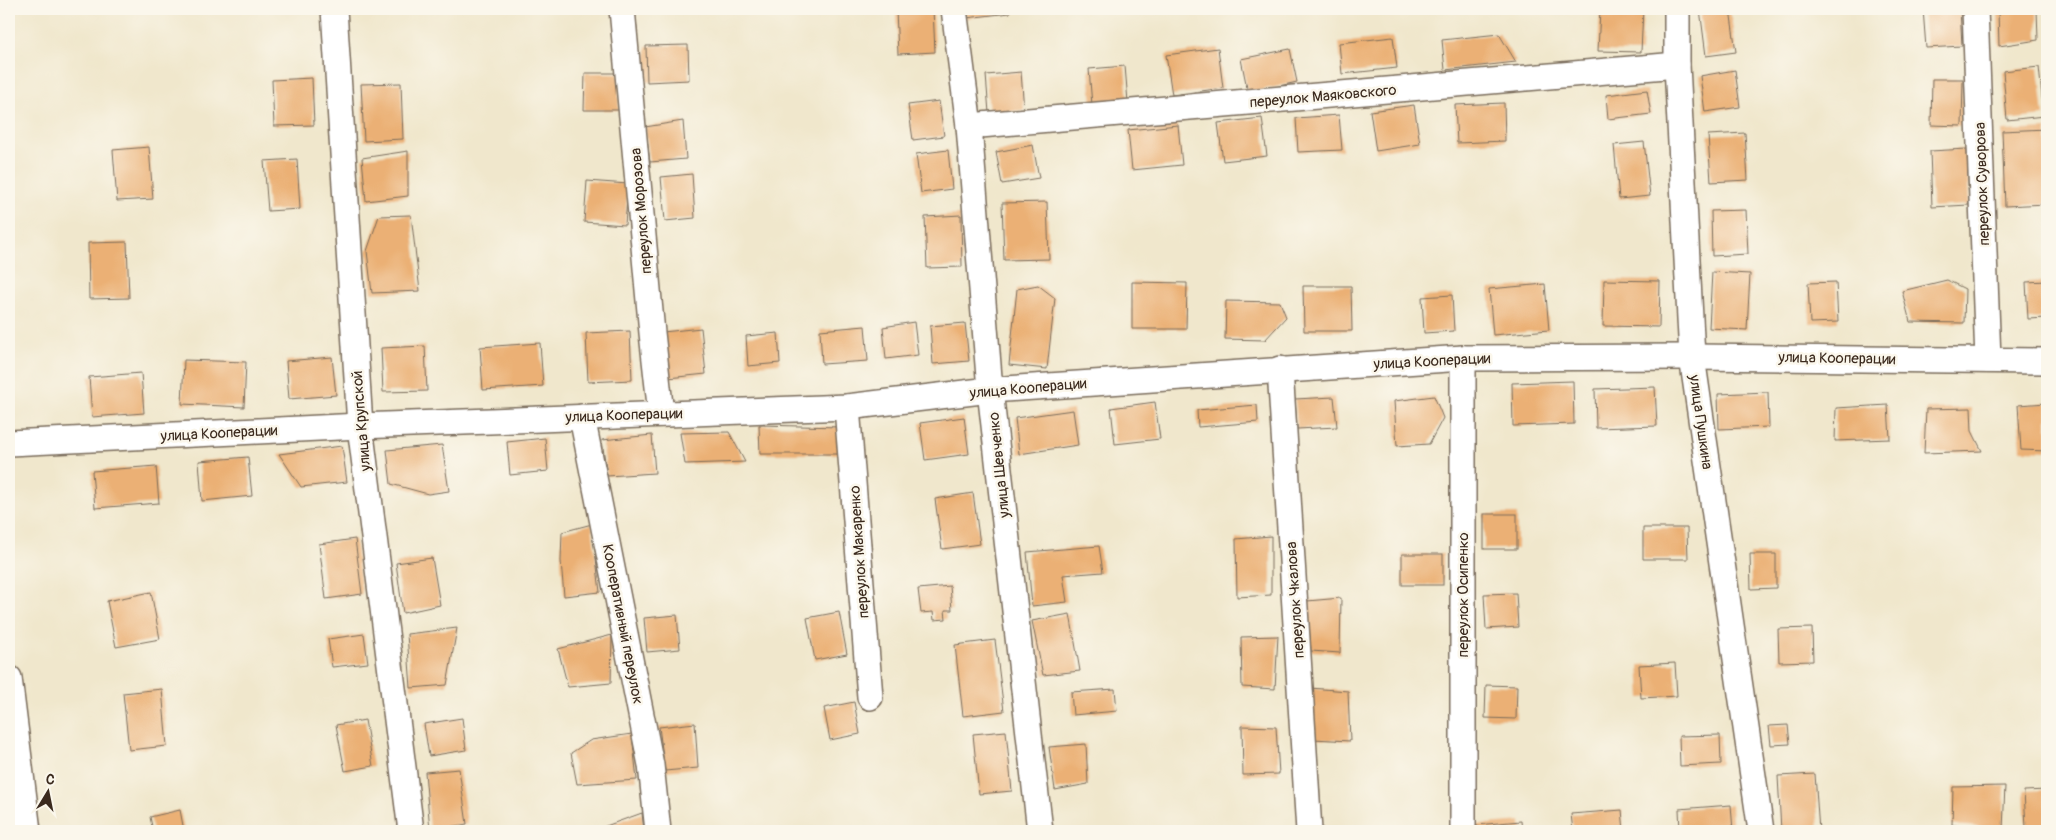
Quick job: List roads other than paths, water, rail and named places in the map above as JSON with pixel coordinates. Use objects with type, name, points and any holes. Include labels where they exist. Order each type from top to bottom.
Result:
[{"type":"street","name":"улица Крупской","points":[[334,9],[360,426],[411,831]]},
{"type":"street","name":"переулок Морозова","points":[[622,9],[661,414]]},
{"type":"street","name":"улица Шевченко","points":[[954,9],[969,126],[990,390],[1040,831]]},
{"type":"street","name":"улица Пушкина","points":[[1678,9],[1677,66],[1692,357],[1761,831]]},
{"type":"street","name":"переулок Суворова","points":[[1975,9],[1988,360]]},
{"type":"street","name":"переулок Маяковского","points":[[969,126],[1677,66]]},
{"type":"street","name":"улица Кооперации","points":[[9,443],[360,426],[847,407],[990,390],[1463,358],[1692,357],[2047,360]]},
{"type":"street","name":"переулок Осипенко","points":[[1463,358],[1463,831]]},
{"type":"street","name":"переулок Чкалова","points":[[1280,369],[1309,831]]},
{"type":"street","name":"переулок Макаренко","points":[[847,407],[870,697]]},
{"type":"street","name":"Кооперативный переулок","points":[[582,417],[651,765],[658,831]]},
{"type":"street","points":[[9,678],[28,831]]}]
